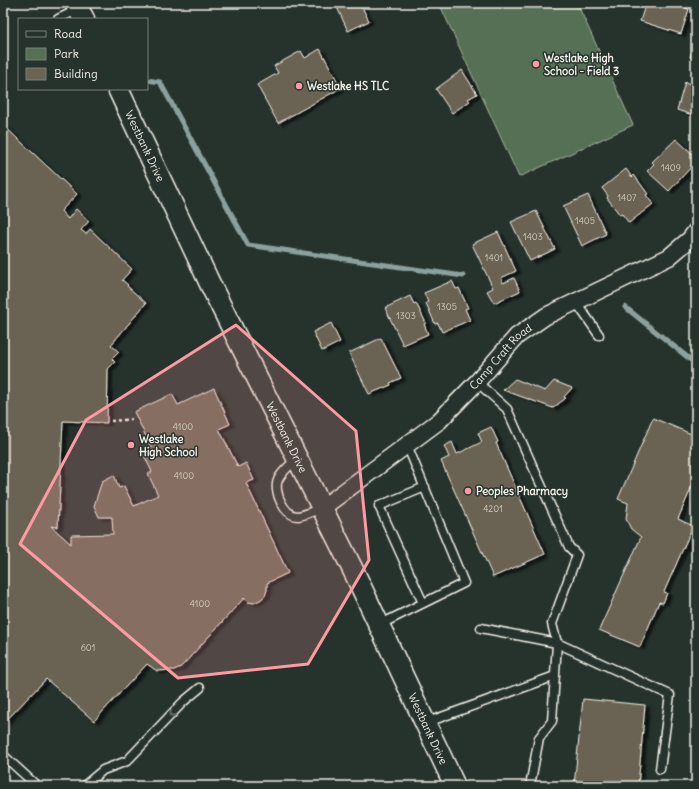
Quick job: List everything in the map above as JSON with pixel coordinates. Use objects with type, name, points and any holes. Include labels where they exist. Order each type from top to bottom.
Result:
[{"type":"street","name":"Westbank Drive","points":[[118,90],[212,288],[322,508],[455,786]]},
{"type":"street","name":"Camp Craft Road","points":[[322,508],[439,421],[477,382],[517,336],[546,316],[669,257],[690,239],[696,230]]},
{"type":"lane","points":[[60,18],[79,10]]},
{"type":"lane","points":[[576,302],[599,335]]},
{"type":"lane","points":[[477,382],[507,409],[568,546],[577,555],[552,624],[557,643],[552,721],[539,738],[530,786]]},
{"type":"lane","points":[[379,625],[464,583],[407,445]]},
{"type":"lane","points":[[297,458],[278,479],[277,489],[279,498],[290,513],[298,516],[322,508]]},
{"type":"lane","points":[[423,603],[379,506],[425,487]]},
{"type":"lane","points":[[481,628],[557,643],[670,695],[660,769]]},
{"type":"lane","points":[[425,723],[555,676]]},
{"type":"lane","points":[[84,786],[103,770],[127,761],[183,702],[200,688]]},
{"type":"lane","points":[[3,755],[37,786]]},
{"type":"path","points":[[111,422],[133,419]]},
{"type":"highlighted area","points":[[236,325],[356,431],[369,560],[308,664],[178,678],[20,544],[86,420]]},
{"type":"green space","name":"Westlake High School - Field 3","points":[[439,3],[577,3],[633,125],[519,177]]},
{"type":"building","points":[[335,3],[360,3],[369,21],[348,31]]},
{"type":"building","points":[[646,3],[671,3],[689,9],[681,34],[640,21]]},
{"type":"building","points":[[696,37],[696,59],[690,57]]},
{"type":"building","name":"Westlake HS TLC","points":[[320,49],[341,88],[278,123],[257,85],[278,73],[274,66],[301,51],[305,58]]},
{"type":"building","points":[[462,70],[477,94],[468,99],[470,101],[452,113],[436,89]]},
{"type":"building","points":[[685,82],[696,86],[696,116],[677,110]]},
{"type":"building","name":"Westlake High School","points":[[3,125],[77,194],[61,211],[68,219],[76,209],[89,221],[81,230],[86,234],[90,229],[132,269],[122,280],[146,303],[111,345],[119,352],[112,359],[115,362],[108,369],[107,423],[63,421],[58,527],[51,526],[71,544],[71,535],[113,534],[112,517],[99,517],[94,506],[102,481],[114,475],[119,488],[124,486],[134,506],[158,495],[148,474],[152,472],[142,451],[151,447],[134,412],[172,394],[178,405],[214,388],[230,424],[219,429],[238,467],[246,463],[254,480],[246,483],[288,573],[267,583],[265,596],[260,600],[254,603],[248,602],[244,598],[181,667],[174,670],[157,671],[147,664],[94,721],[46,679],[3,724]]},
{"type":"building","points":[[676,139],[696,157],[696,162],[669,191],[647,171],[654,164],[652,162]]},
{"type":"building","points":[[626,169],[632,177],[634,175],[648,194],[646,195],[653,204],[629,223],[622,214],[620,215],[607,198],[608,196],[602,188]]},
{"type":"building","points":[[588,195],[606,234],[582,246],[563,206]]},
{"type":"building","points":[[536,211],[555,249],[530,261],[511,222]]},
{"type":"building","points":[[498,232],[516,271],[501,278],[503,283],[514,278],[520,291],[494,303],[487,291],[493,288],[472,244]]},
{"type":"building","points":[[452,281],[456,289],[459,288],[468,308],[465,309],[470,320],[442,332],[438,323],[435,324],[426,303],[428,302],[424,293]]},
{"type":"building","points":[[410,296],[414,304],[416,303],[426,323],[424,324],[428,334],[403,345],[385,308]]},
{"type":"building","points":[[331,323],[340,342],[322,351],[313,332]]},
{"type":"building","points":[[381,338],[401,378],[390,383],[391,385],[369,394],[349,353]]},
{"type":"building","points":[[515,379],[545,391],[554,381],[572,388],[564,397],[566,398],[553,408],[503,390]]},
{"type":"building","points":[[653,418],[696,436],[696,477],[678,519],[693,526],[664,592],[667,593],[663,603],[659,602],[640,647],[599,630],[641,537],[631,529],[626,519],[628,503],[618,499]]},
{"type":"building","points":[[491,427],[498,442],[496,443],[545,554],[493,577],[441,461],[449,457],[444,446],[452,442],[457,454],[482,442],[478,433]]},
{"type":"building","points":[[583,699],[645,705],[638,786],[574,786]]},
{"type":"waterway","points":[[148,80],[160,82],[248,245],[463,276]]},
{"type":"waterway","points":[[625,307],[696,364]]},
{"type":"place","name":"Westlake High School - Field 3","points":[[536,64]]},
{"type":"place","name":"Westlake HS TLC","points":[[299,86]]},
{"type":"place","name":"Westlake High School","points":[[131,445]]},
{"type":"place","name":"Peoples Pharmacy","points":[[468,491]]}]
